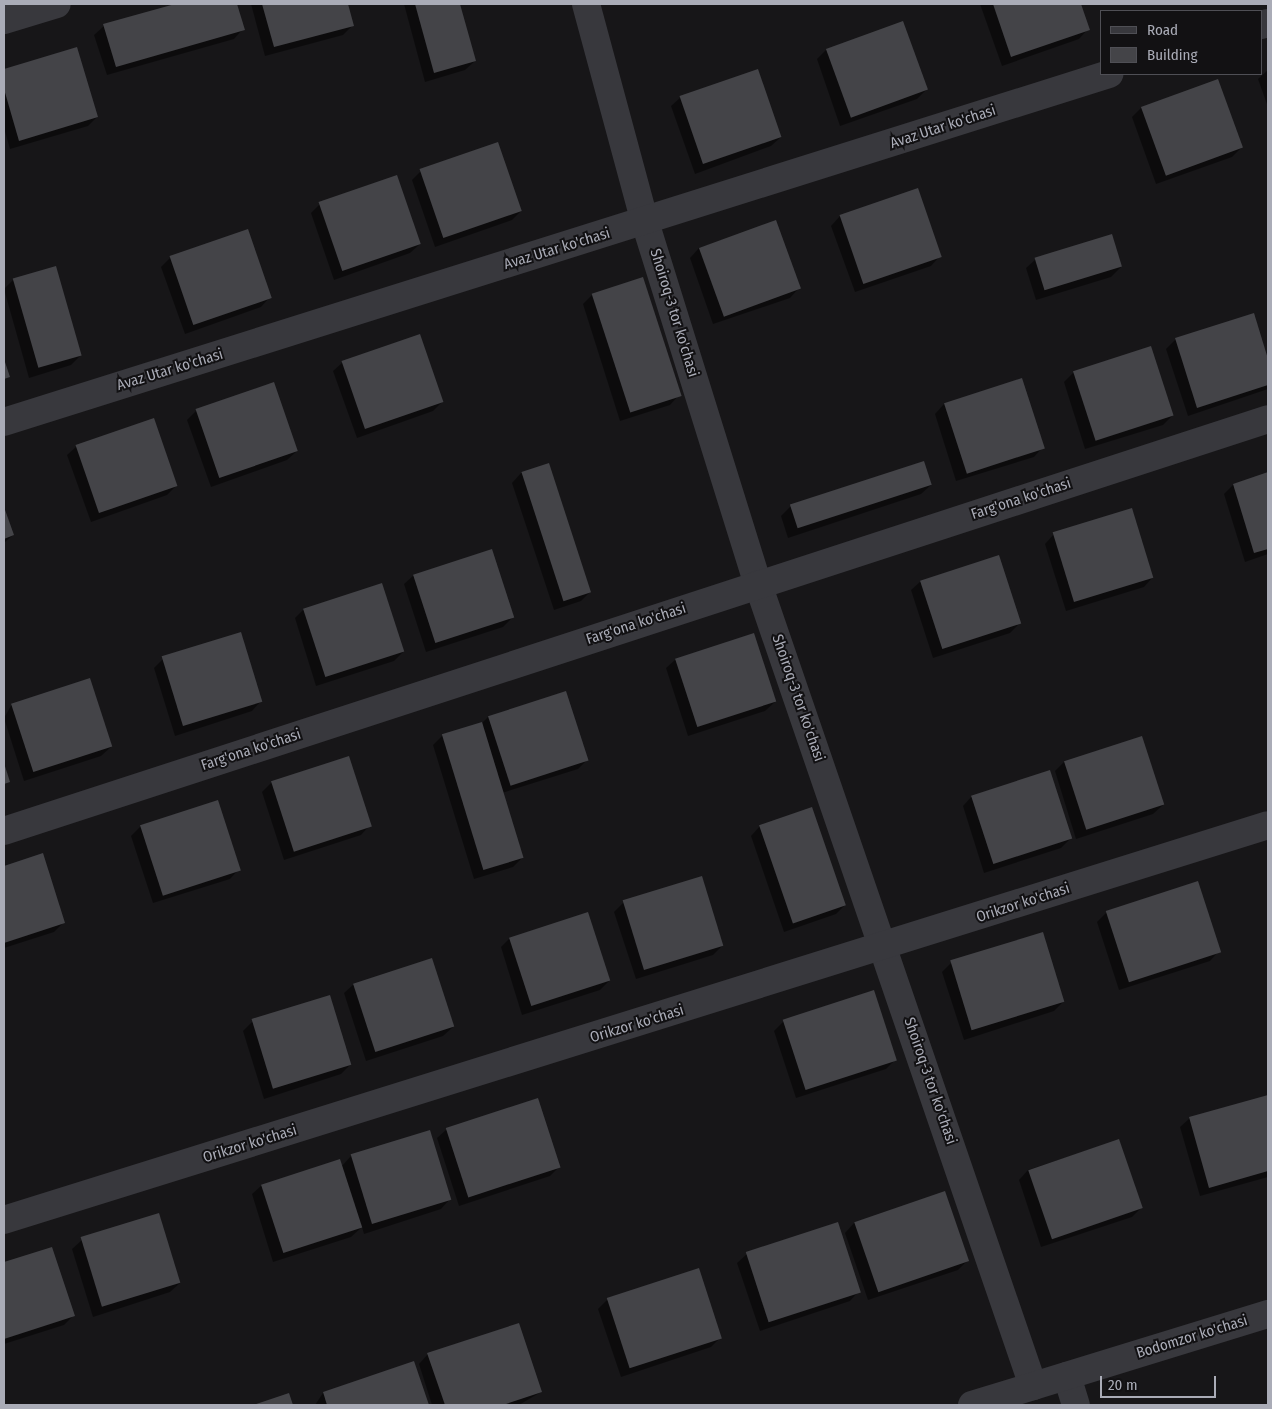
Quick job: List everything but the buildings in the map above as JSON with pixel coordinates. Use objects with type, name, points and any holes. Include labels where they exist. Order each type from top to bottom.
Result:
[{"type":"street","points":[[4,20],[57,4]]},
{"type":"street","name":"Shoiroq-3 tor ko'chasi","points":[[586,4],[645,222],[758,584],[1033,1386]]},
{"type":"street","name":"Avaz Utar ko'chasi","points":[[4,422],[645,222],[1106,75]]},
{"type":"street","name":"Farg'ona ko'chasi","points":[[4,831],[758,584],[1268,420]]},
{"type":"street","name":"Orikzor ko'chasi","points":[[4,1220],[884,947],[1268,824]]},
{"type":"street","name":"Bodomzor ko'chasi","points":[[972,1405],[1268,1314]]},
{"type":"street","points":[[1067,1376],[1076,1405]]}]
